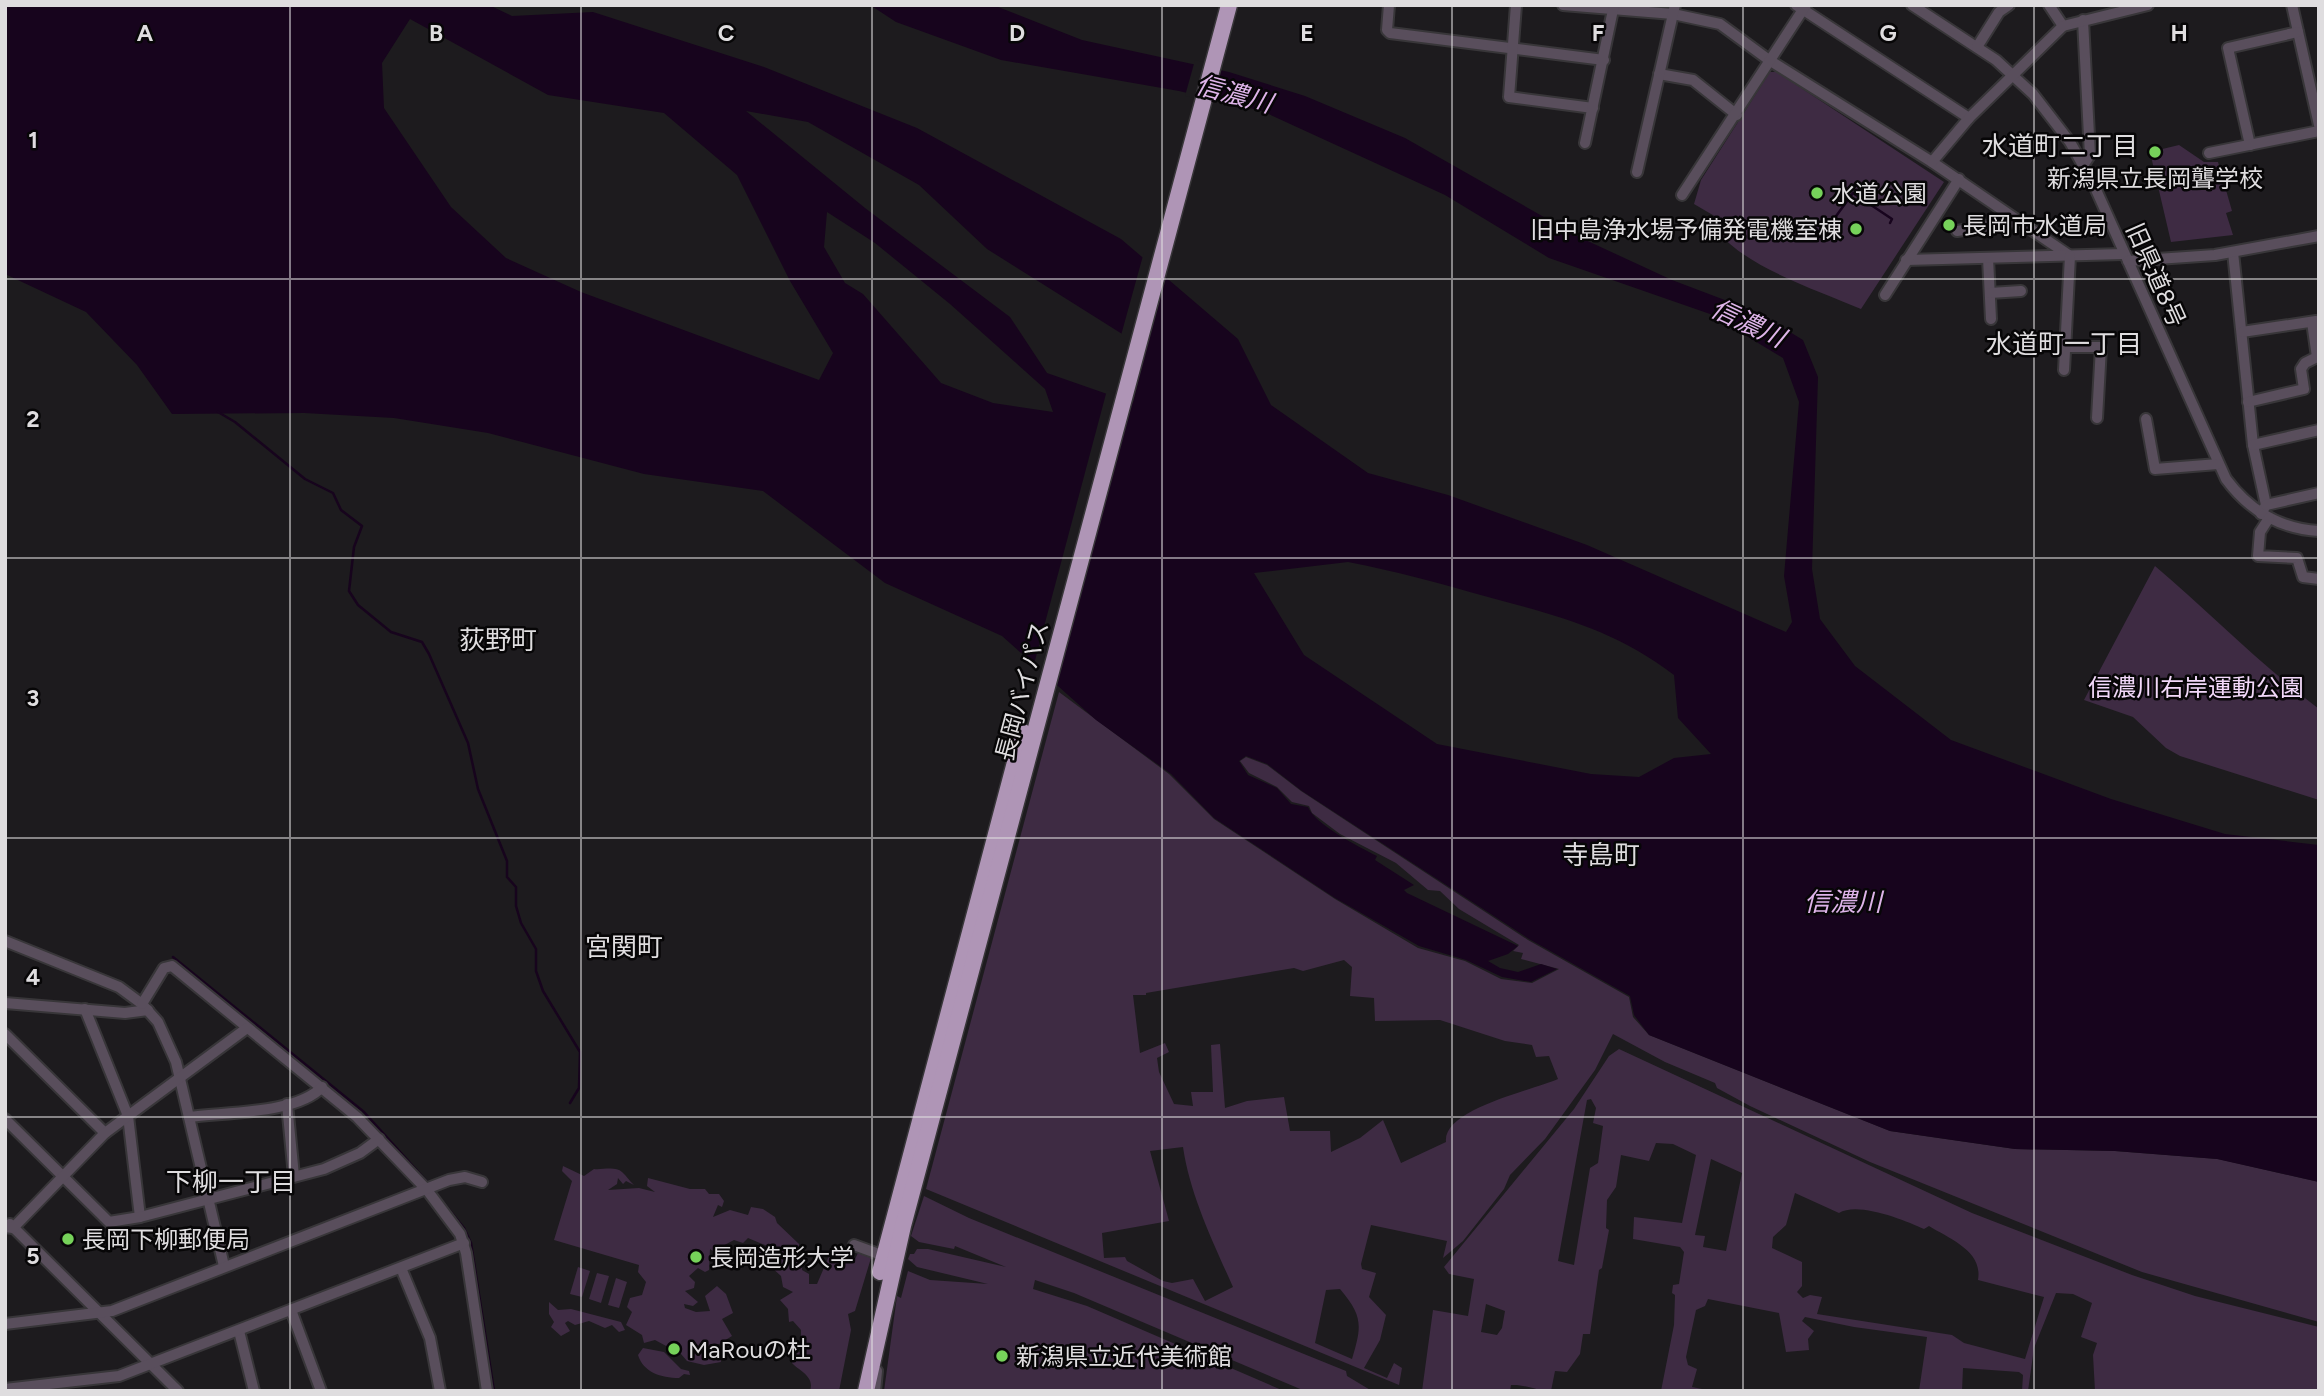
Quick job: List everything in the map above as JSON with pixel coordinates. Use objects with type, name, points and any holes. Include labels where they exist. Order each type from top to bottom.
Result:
[{"type":"highway","name":"長岡バイパス","points":[[855,1391],[1218,16],[1228,5]]},
{"type":"highway","name":"長岡バイパス","points":[[866,1391],[898,1224]]},
{"type":"street","points":[[1389,5],[1387,30],[1390,33],[1604,60]]},
{"type":"street","points":[[1516,5],[1509,97],[1593,108]]},
{"type":"street","points":[[1563,5],[1674,10],[1720,24],[1769,60],[1933,162],[2070,256]]},
{"type":"street","name":"旧県道8号","points":[[1912,5],[1977,47],[2012,75],[2048,111],[2084,164],[2218,464],[2235,491],[2286,526],[2319,531]]},
{"type":"street","points":[[1977,47],[1998,12],[2009,5]]},
{"type":"street","points":[[2049,5],[2063,26]]},
{"type":"street","points":[[1933,162],[1969,118],[2063,26],[2147,5]]},
{"type":"street","points":[[2292,5],[2298,32],[2314,74],[2319,125]]},
{"type":"street","points":[[1682,195],[1737,115],[1802,7],[1969,118]]},
{"type":"street","points":[[1585,143],[1614,8]]},
{"type":"street","points":[[1637,172],[1674,10]]},
{"type":"street","points":[[2083,20],[2090,155],[2084,164]]},
{"type":"street","points":[[2250,145],[2228,48],[2298,32]]},
{"type":"street","points":[[1659,74],[1693,80],[1737,115]]},
{"type":"street","points":[[2209,153],[2319,131]]},
{"type":"street","points":[[1885,295],[1959,179]]},
{"type":"street","points":[[1957,231],[2021,221]]},
{"type":"street","points":[[1906,260],[2125,257],[2233,252],[2319,236]]},
{"type":"street","points":[[2233,252],[2253,444],[2265,512],[2258,556],[2297,558],[2303,577],[2319,579]]},
{"type":"street","points":[[2064,370],[2070,256]]},
{"type":"street","points":[[1988,258],[1991,319]]},
{"type":"street","points":[[1990,293],[2021,291]]},
{"type":"street","points":[[2242,332],[2315,321],[2317,357],[2305,363],[2301,369],[2304,390],[2248,402]]},
{"type":"street","points":[[2065,347],[2101,347],[2097,418]]},
{"type":"street","points":[[2146,419],[2155,469],[2218,464]]},
{"type":"street","points":[[2253,444],[2319,429]]},
{"type":"street","points":[[2265,512],[2319,492]]},
{"type":"street","points":[[5,941],[119,987],[145,1007],[168,1040],[180,1077],[224,1266]]},
{"type":"street","points":[[5,1003],[125,1013],[145,1007],[163,968],[172,966],[322,1087],[379,1139],[427,1190],[464,1243],[487,1391]]},
{"type":"street","points":[[85,1009],[128,1116],[140,1217]]},
{"type":"street","points":[[178,1391],[8,1225],[63,1177],[105,1133],[247,1028]]},
{"type":"street","points":[[5,1034],[105,1133]]},
{"type":"street","points":[[189,1117],[287,1104],[307,1099],[322,1087]]},
{"type":"street","points":[[287,1104],[294,1176]]},
{"type":"street","points":[[5,1119],[109,1222],[140,1217],[335,1166],[379,1139]]},
{"type":"street","points":[[5,1324],[100,1313],[459,1178],[482,1182]]},
{"type":"street","points":[[5,1389],[119,1376],[464,1243]]},
{"type":"street","points":[[854,1245],[876,1254]]},
{"type":"street","points":[[401,1268],[430,1338],[440,1391]]},
{"type":"street","points":[[291,1310],[321,1391]]},
{"type":"street","points":[[875,1391],[880,1323]]},
{"type":"street","points":[[239,1331],[254,1391]]},
{"type":"green space","name":"水道公園","points":[[1770,72],[1777,72],[1944,182],[1861,309],[1784,277],[1747,257],[1718,232],[1723,221],[1694,204],[1701,180]]},
{"type":"green space","points":[[2179,145],[2204,162],[2218,162],[2232,211],[2226,213],[2233,235],[2171,242],[2150,152]]},
{"type":"green space","name":"信濃川右岸運動公園","points":[[2155,566],[2319,709],[2319,800],[2180,756],[2166,748],[2133,717],[2084,700]]},
{"type":"green space","points":[[1059,692],[1169,774],[1214,819],[1335,899],[1418,948],[1465,961],[1501,979],[1532,983],[1559,969],[1521,959],[1523,953],[1513,951],[1519,945],[1459,909],[1440,891],[1428,890],[1396,863],[1340,834],[1312,813],[1309,806],[1292,802],[1277,787],[1249,773],[1240,761],[1246,757],[1267,765],[1301,791],[1528,940],[1629,997],[1633,1017],[1649,1035],[1890,1131],[2015,1149],[2115,1151],[2218,1159],[2319,1182],[2319,1322],[2142,1272],[1870,1162],[1750,1106],[1717,1088],[1715,1083],[1665,1062],[1613,1034],[1595,1070],[1545,1139],[1510,1175],[1504,1189],[1463,1241],[1443,1258],[1447,1241],[1371,1225],[1361,1264],[1362,1269],[1376,1273],[1369,1297],[1386,1315],[1380,1340],[1364,1368],[1387,1378],[1394,1363],[1402,1368],[1399,1385],[926,1189]],"holes":[[[1344,960],[1352,967],[1350,996],[1374,998],[1375,1021],[1440,1020],[1505,1041],[1532,1045],[1536,1057],[1549,1056],[1558,1079],[1473,1110],[1449,1130],[1446,1142],[1401,1163],[1383,1120],[1360,1138],[1331,1152],[1330,1131],[1290,1131],[1284,1097],[1247,1101],[1225,1108],[1220,1044],[1211,1045],[1213,1092],[1191,1092],[1193,1106],[1174,1104],[1159,1072],[1157,1058],[1169,1052],[1165,1043],[1140,1053],[1133,995],[1146,995],[1294,968],[1303,971]],[[1183,1147],[1197,1201],[1233,1287],[1205,1301],[1193,1279],[1172,1283],[1163,1281],[1127,1261],[1125,1257],[1104,1258],[1102,1233],[1169,1221],[1150,1151]],[[1340,1289],[1357,1314],[1359,1329],[1352,1359],[1315,1343],[1326,1290]]]},
{"type":"green space","points":[[1619,1049],[1972,1213],[2132,1275],[2195,1296],[2319,1327],[2319,1391],[2095,1391],[2093,1355],[2097,1343],[2081,1337],[2092,1303],[2073,1294],[2056,1293],[2034,1348],[2028,1391],[2022,1391],[2023,1375],[2019,1372],[1963,1368],[1962,1391],[1919,1391],[1927,1337],[1805,1317],[1802,1321],[1814,1331],[1808,1339],[1809,1350],[1786,1352],[1779,1313],[1708,1299],[1705,1306],[1696,1310],[1686,1357],[1688,1365],[1697,1369],[1692,1387],[1712,1391],[1661,1391],[1674,1325],[1673,1285],[1679,1284],[1684,1252],[1680,1247],[1633,1239],[1634,1217],[1682,1223],[1696,1155],[1673,1144],[1656,1143],[1649,1161],[1621,1155],[1616,1187],[1607,1200],[1606,1228],[1609,1230],[1602,1268],[1599,1270],[1590,1334],[1583,1334],[1580,1354],[1567,1372],[1555,1371],[1551,1391],[1511,1385],[1510,1391],[1422,1391],[1433,1310],[1468,1316],[1474,1279],[1449,1274],[1444,1267],[1574,1109],[1609,1056]],"holes":[[[1591,1099],[1596,1108],[1593,1123],[1603,1126],[1598,1163],[1590,1168],[1574,1265],[1558,1261],[1587,1100]],[[1711,1159],[1742,1173],[1726,1251],[1703,1247],[1705,1236],[1695,1235]],[[1795,1193],[1839,1213],[1847,1210],[1869,1210],[1924,1229],[1929,1226],[1955,1241],[1970,1254],[1978,1270],[1978,1280],[2044,1297],[2025,1359],[1964,1343],[1952,1335],[1817,1314],[1822,1297],[1810,1295],[1803,1298],[1797,1292],[1802,1286],[1802,1262],[1772,1248],[1773,1237],[1786,1225]],[[1486,1304],[1505,1311],[1502,1328],[1497,1335],[1481,1332]]]},
{"type":"green space","points":[[563,1166],[584,1176],[594,1169],[616,1169],[634,1185],[626,1181],[623,1184],[618,1178],[617,1184],[608,1190],[639,1188],[655,1192],[647,1186],[648,1178],[690,1189],[705,1189],[709,1194],[719,1194],[724,1201],[722,1207],[718,1205],[713,1217],[730,1210],[748,1215],[751,1207],[763,1209],[775,1217],[777,1223],[799,1244],[799,1250],[803,1254],[802,1270],[809,1274],[809,1284],[817,1284],[829,1256],[854,1261],[858,1253],[871,1258],[855,1311],[848,1314],[851,1330],[839,1391],[810,1391],[810,1381],[806,1374],[792,1363],[792,1356],[801,1351],[801,1330],[793,1321],[789,1322],[788,1309],[780,1300],[793,1292],[783,1287],[781,1276],[758,1255],[760,1250],[772,1248],[748,1238],[743,1243],[734,1240],[713,1251],[710,1249],[709,1270],[705,1272],[698,1268],[689,1276],[695,1282],[694,1288],[685,1291],[698,1302],[693,1306],[684,1304],[685,1308],[696,1312],[710,1311],[705,1296],[717,1286],[726,1294],[733,1313],[722,1319],[732,1336],[719,1344],[709,1344],[719,1353],[721,1362],[704,1365],[687,1361],[681,1354],[655,1340],[644,1343],[642,1335],[626,1325],[632,1312],[627,1307],[630,1298],[642,1295],[646,1282],[638,1272],[639,1265],[554,1240],[572,1181],[562,1171]]},
{"type":"green space","points":[[924,1196],[969,1218],[1346,1371],[1347,1376],[1372,1391],[1305,1391],[1074,1293],[1035,1280],[1033,1289],[1087,1306],[1284,1391],[884,1391],[897,1296],[901,1298],[908,1271],[930,1280],[988,1284],[917,1267],[908,1259],[910,1254],[914,1254],[917,1249],[928,1249],[1006,1267],[955,1246],[954,1249],[919,1242],[911,1236]]},
{"type":"green space","points":[[578,1267],[590,1271],[582,1297],[570,1294]]},
{"type":"green space","points":[[597,1273],[609,1276],[601,1303],[589,1299]]},
{"type":"green space","points":[[616,1278],[627,1282],[619,1308],[608,1305]]},
{"type":"green space","points":[[549,1302],[558,1310],[571,1309],[621,1322],[625,1330],[619,1332],[612,1325],[605,1328],[589,1321],[575,1325],[568,1321],[565,1323],[570,1331],[561,1336],[551,1327],[554,1322],[549,1314]]},
{"type":"green space","points":[[643,1348],[664,1352],[681,1369],[689,1371],[690,1375],[672,1378],[648,1370],[638,1355]]},
{"type":"water","name":"信濃川","points":[[5,5],[489,5],[512,16],[593,12],[764,67],[917,128],[1121,239],[1238,339],[1271,405],[1368,473],[1448,495],[1587,545],[1786,632],[1792,622],[1784,576],[1799,402],[1783,358],[1710,314],[1549,258],[1445,195],[1262,111],[1179,91],[1001,60],[896,22],[870,5],[993,5],[1082,40],[1229,72],[1305,96],[1405,138],[1579,237],[1672,280],[1759,313],[1803,340],[1818,377],[1812,569],[1820,619],[1855,666],[1951,740],[2111,799],[2225,834],[2319,845],[2319,1182],[2217,1159],[2115,1151],[2015,1149],[1890,1131],[1649,1035],[1634,1015],[1630,996],[1529,939],[1302,791],[1267,764],[1246,756],[1239,761],[1248,775],[1277,788],[1291,804],[1308,807],[1328,828],[1377,856],[1375,860],[1414,885],[1404,890],[1407,893],[1518,946],[1508,954],[1488,961],[1500,968],[1518,972],[1541,964],[1557,969],[1531,982],[1502,977],[1466,960],[1419,946],[1335,898],[1214,818],[1171,774],[1096,720],[1002,636],[885,583],[763,491],[644,474],[488,433],[394,418],[304,413],[172,414],[137,365],[86,312],[5,274]],"holes":[[[410,19],[548,95],[664,113],[737,175],[790,281],[833,353],[819,380],[581,292],[506,258],[451,207],[384,108],[382,63]],[[746,111],[808,122],[919,185],[987,249],[1146,349],[1133,403],[1047,373],[1010,317],[865,208]],[[827,212],[875,243],[950,304],[1045,389],[1053,412],[993,403],[941,383],[863,294],[845,283],[824,247]],[[1348,562],[1453,587],[1585,626],[1630,646],[1674,675],[1678,718],[1711,754],[1674,758],[1639,777],[1591,774],[1437,744],[1304,655],[1254,573]]]},
{"type":"pier","points":[[1195,60],[1219,66],[1210,102],[1185,96]]},
{"type":"pier","points":[[1144,252],[1165,271],[1055,688],[1033,668],[1107,390],[1130,399],[1142,351],[1120,339]]},
{"type":"waterway","points":[[1831,223],[1853,193],[1892,219],[1890,223]]},
{"type":"waterway","points":[[218,412],[235,422],[305,479],[333,493],[341,510],[362,526],[354,547],[349,591],[358,605],[391,632],[422,642],[429,654],[468,743],[478,789],[507,861],[507,877],[516,887],[516,906],[521,923],[536,949],[536,971],[543,991],[580,1052],[579,1088],[570,1103]]},
{"type":"waterway","points":[[173,957],[364,1112],[430,1185]]},
{"type":"waterway","points":[[434,1191],[464,1228],[471,1243],[494,1391]]},
{"type":"place","name":"新潟県立長岡聾学校","points":[[2155,152]]},
{"type":"place","name":"水道公園","points":[[1817,193]]},
{"type":"place","name":"長岡市水道局","points":[[1949,225]]},
{"type":"place","name":"旧中島浄水場予備発電機室棟","points":[[1856,229]]},
{"type":"place","name":"長岡下柳郵便局","points":[[68,1239]]},
{"type":"place","name":"長岡造形大学","points":[[696,1257]]},
{"type":"place","name":"MaRouの杜","points":[[674,1349]]},
{"type":"place","name":"新潟県立近代美術館","points":[[1002,1356]]},
{"type":"district","name":"水道町二丁目","points":[[2060,146]]},
{"type":"district","name":"水道町一丁目","points":[[2064,344]]},
{"type":"district","name":"荻野町","points":[[498,640]]},
{"type":"district","name":"寺島町","points":[[1601,855]]},
{"type":"district","name":"宮関町","points":[[624,947]]},
{"type":"district","name":"下柳一丁目","points":[[231,1182]]}]
